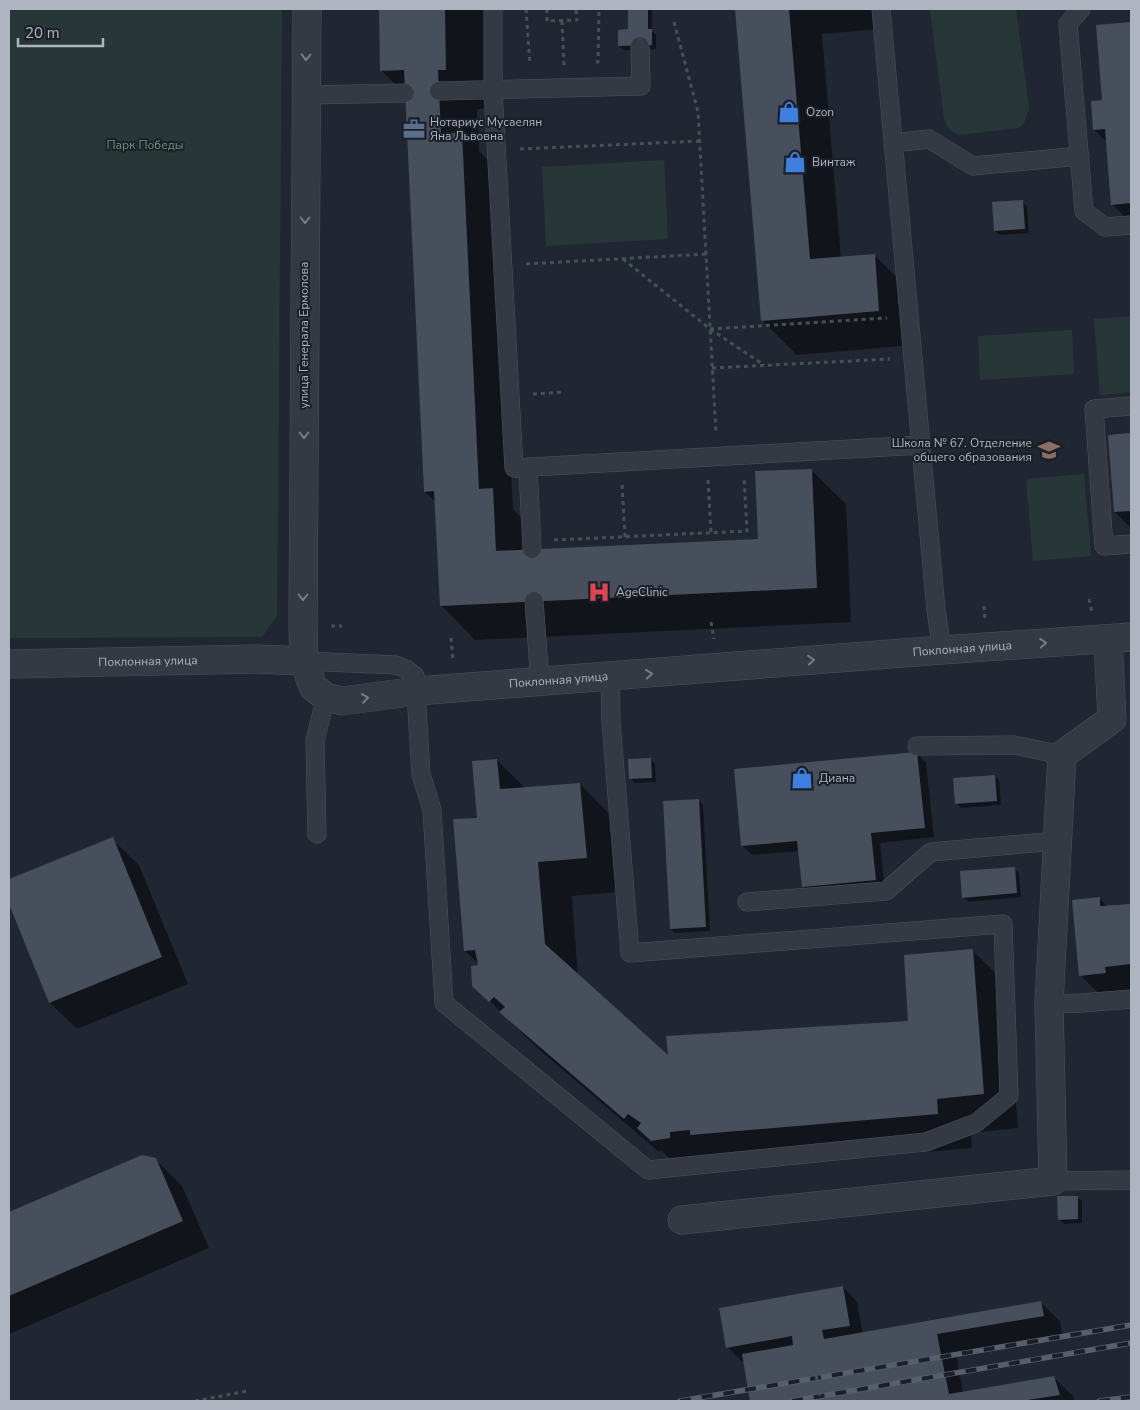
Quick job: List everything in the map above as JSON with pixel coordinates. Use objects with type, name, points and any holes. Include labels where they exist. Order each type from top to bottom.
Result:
[{"type":"street","name":"улица Генерала Ермолова","points":[[304,661],[307,9]]},
{"type":"street","name":"Поклонная улица","points":[[326,697],[342,701],[417,691],[1119,638]]},
{"type":"street","points":[[682,1220],[1053,1181],[1049,1004],[1062,756],[1112,719],[1119,638]]},
{"type":"street","name":"Поклонная улица","points":[[9,664],[256,659],[304,661]]},
{"type":"street","points":[[304,661],[313,687],[326,697]]},
{"type":"lane","points":[[493,9],[493,90],[514,468],[921,445]]},
{"type":"lane","points":[[881,9],[936,610],[942,650]]},
{"type":"lane","points":[[1081,9],[1068,24],[1084,211],[1104,227],[1131,225]]},
{"type":"lane","points":[[439,91],[641,86],[640,46]]},
{"type":"lane","points":[[306,95],[405,92]]},
{"type":"lane","points":[[893,143],[929,139],[973,166],[1080,156]]},
{"type":"lane","points":[[1131,406],[1094,409],[1104,546],[1131,544]]},
{"type":"lane","points":[[528,468],[532,545]]},
{"type":"lane","points":[[534,602],[540,682]]},
{"type":"lane","points":[[304,661],[396,665],[406,669],[415,676],[421,774],[432,810],[444,1003],[648,1170],[926,1142],[976,1123],[1009,1096],[1003,924],[630,953],[611,722],[610,677]]},
{"type":"lane","points":[[317,834],[315,740],[326,697]]},
{"type":"lane","points":[[917,746],[1014,745],[1062,756]]},
{"type":"lane","points":[[747,902],[886,891],[931,852],[1057,841]]},
{"type":"lane","points":[[1049,1004],[1081,1004],[1131,999]]},
{"type":"lane","points":[[1053,1181],[1131,1180]]},
{"type":"path","points":[[526,9],[529,65],[538,64]]},
{"type":"path","points":[[547,9],[547,21],[577,20],[576,9]]},
{"type":"path","points":[[590,62],[598,62],[599,9]]},
{"type":"path","points":[[562,21],[566,88]]},
{"type":"path","points":[[674,22],[698,112],[715,418]]},
{"type":"path","points":[[555,64],[573,63]]},
{"type":"path","points":[[497,150],[700,141]]},
{"type":"path","points":[[503,265],[706,254]]},
{"type":"path","points":[[623,259],[710,329],[765,366]]},
{"type":"path","points":[[710,329],[909,316]]},
{"type":"path","points":[[712,368],[913,358]]},
{"type":"path","points":[[540,394],[565,392]]},
{"type":"path","points":[[532,545],[625,536],[747,531],[743,455]]},
{"type":"path","points":[[707,457],[711,532]]},
{"type":"path","points":[[621,462],[625,536]]},
{"type":"path","points":[[711,622],[714,641]]},
{"type":"path","points":[[451,638],[454,662]]},
{"type":"path","points":[[741,1324],[804,1312],[821,1401]]},
{"type":"path","points":[[195,1401],[247,1391]]},
{"type":"green space","name":"Парк Победы","points":[[9,9],[282,9],[277,616],[262,637],[9,638]]},
{"type":"green space","points":[[930,9],[1016,9],[1029,108],[1024,123],[1019,128],[960,135],[948,127],[944,119]]},
{"type":"green space","points":[[664,160],[668,239],[546,246],[542,167]]},
{"type":"green space","points":[[1131,316],[1131,392],[1100,395],[1094,319]]},
{"type":"green space","points":[[1072,330],[1074,374],[980,380],[978,336]]},
{"type":"green space","points":[[1084,474],[1091,556],[1033,561],[1026,479]]},
{"type":"building","points":[[379,9],[445,9],[446,70],[438,70],[441,134],[462,132],[479,489],[493,488],[496,551],[758,539],[755,471],[812,469],[817,588],[440,606],[434,491],[424,492],[404,70],[380,71]]},
{"type":"building","points":[[628,9],[648,9],[648,29],[652,29],[652,45],[618,46],[618,30],[628,29]]},
{"type":"building","points":[[735,9],[789,9],[810,259],[875,254],[879,311],[761,321]]},
{"type":"building","points":[[1131,22],[1131,203],[1111,205],[1105,129],[1093,130],[1091,101],[1102,100],[1096,25]]},
{"type":"building","points":[[1023,200],[1025,229],[994,231],[992,202]]},
{"type":"building","points":[[1131,433],[1131,511],[1114,512],[1108,435]]},
{"type":"building","points":[[917,752],[925,828],[871,833],[876,880],[802,887],[797,841],[741,846],[734,769]]},
{"type":"building","points":[[651,758],[652,778],[629,779],[628,759]]},
{"type":"building","points":[[497,759],[500,789],[580,783],[587,858],[538,862],[545,944],[668,1055],[666,1036],[908,1021],[904,955],[973,949],[984,1094],[937,1099],[938,1114],[690,1135],[690,1130],[670,1132],[670,1138],[651,1141],[637,1128],[641,1123],[628,1114],[624,1119],[499,1012],[505,1007],[494,997],[489,1002],[472,986],[471,966],[478,965],[475,950],[464,951],[453,819],[477,818],[472,761]]},
{"type":"building","points":[[995,775],[997,801],[955,804],[953,778]]},
{"type":"building","points":[[699,799],[706,927],[670,929],[663,801]]},
{"type":"building","points":[[113,837],[162,957],[49,1003],[9,904],[9,879]]},
{"type":"building","points":[[1015,867],[1017,893],[962,898],[960,871]]},
{"type":"building","points":[[1100,897],[1100,906],[1131,904],[1131,964],[1105,967],[1106,973],[1079,976],[1072,900]]},
{"type":"building","points":[[142,1155],[156,1158],[183,1221],[9,1296],[9,1212]]},
{"type":"building","points":[[1057,1196],[1078,1196],[1078,1219],[1058,1220]]},
{"type":"building","points":[[843,1286],[850,1326],[822,1330],[824,1339],[1041,1301],[1044,1316],[937,1334],[949,1394],[1054,1376],[1060,1395],[1021,1401],[750,1401],[742,1354],[793,1345],[792,1336],[726,1348],[719,1308]]},
{"type":"railway","points":[[680,1401],[1131,1325]]},
{"type":"railway","points":[[792,1401],[1131,1343]]},
{"type":"railway","points":[[1099,1401],[1131,1397]]},
{"type":"place","name":"Ozon","points":[[789,112]]},
{"type":"place","name":"Нотариус Мусаелян Яна Львовна","points":[[414,129]]},
{"type":"place","name":"Винтаж","points":[[795,162]]},
{"type":"place","name":"Школа № 67. Отделение общего образования","points":[[1049,450]]},
{"type":"place","name":"AgeClinic","points":[[599,592]]},
{"type":"place","name":"Диана","points":[[802,778]]}]
